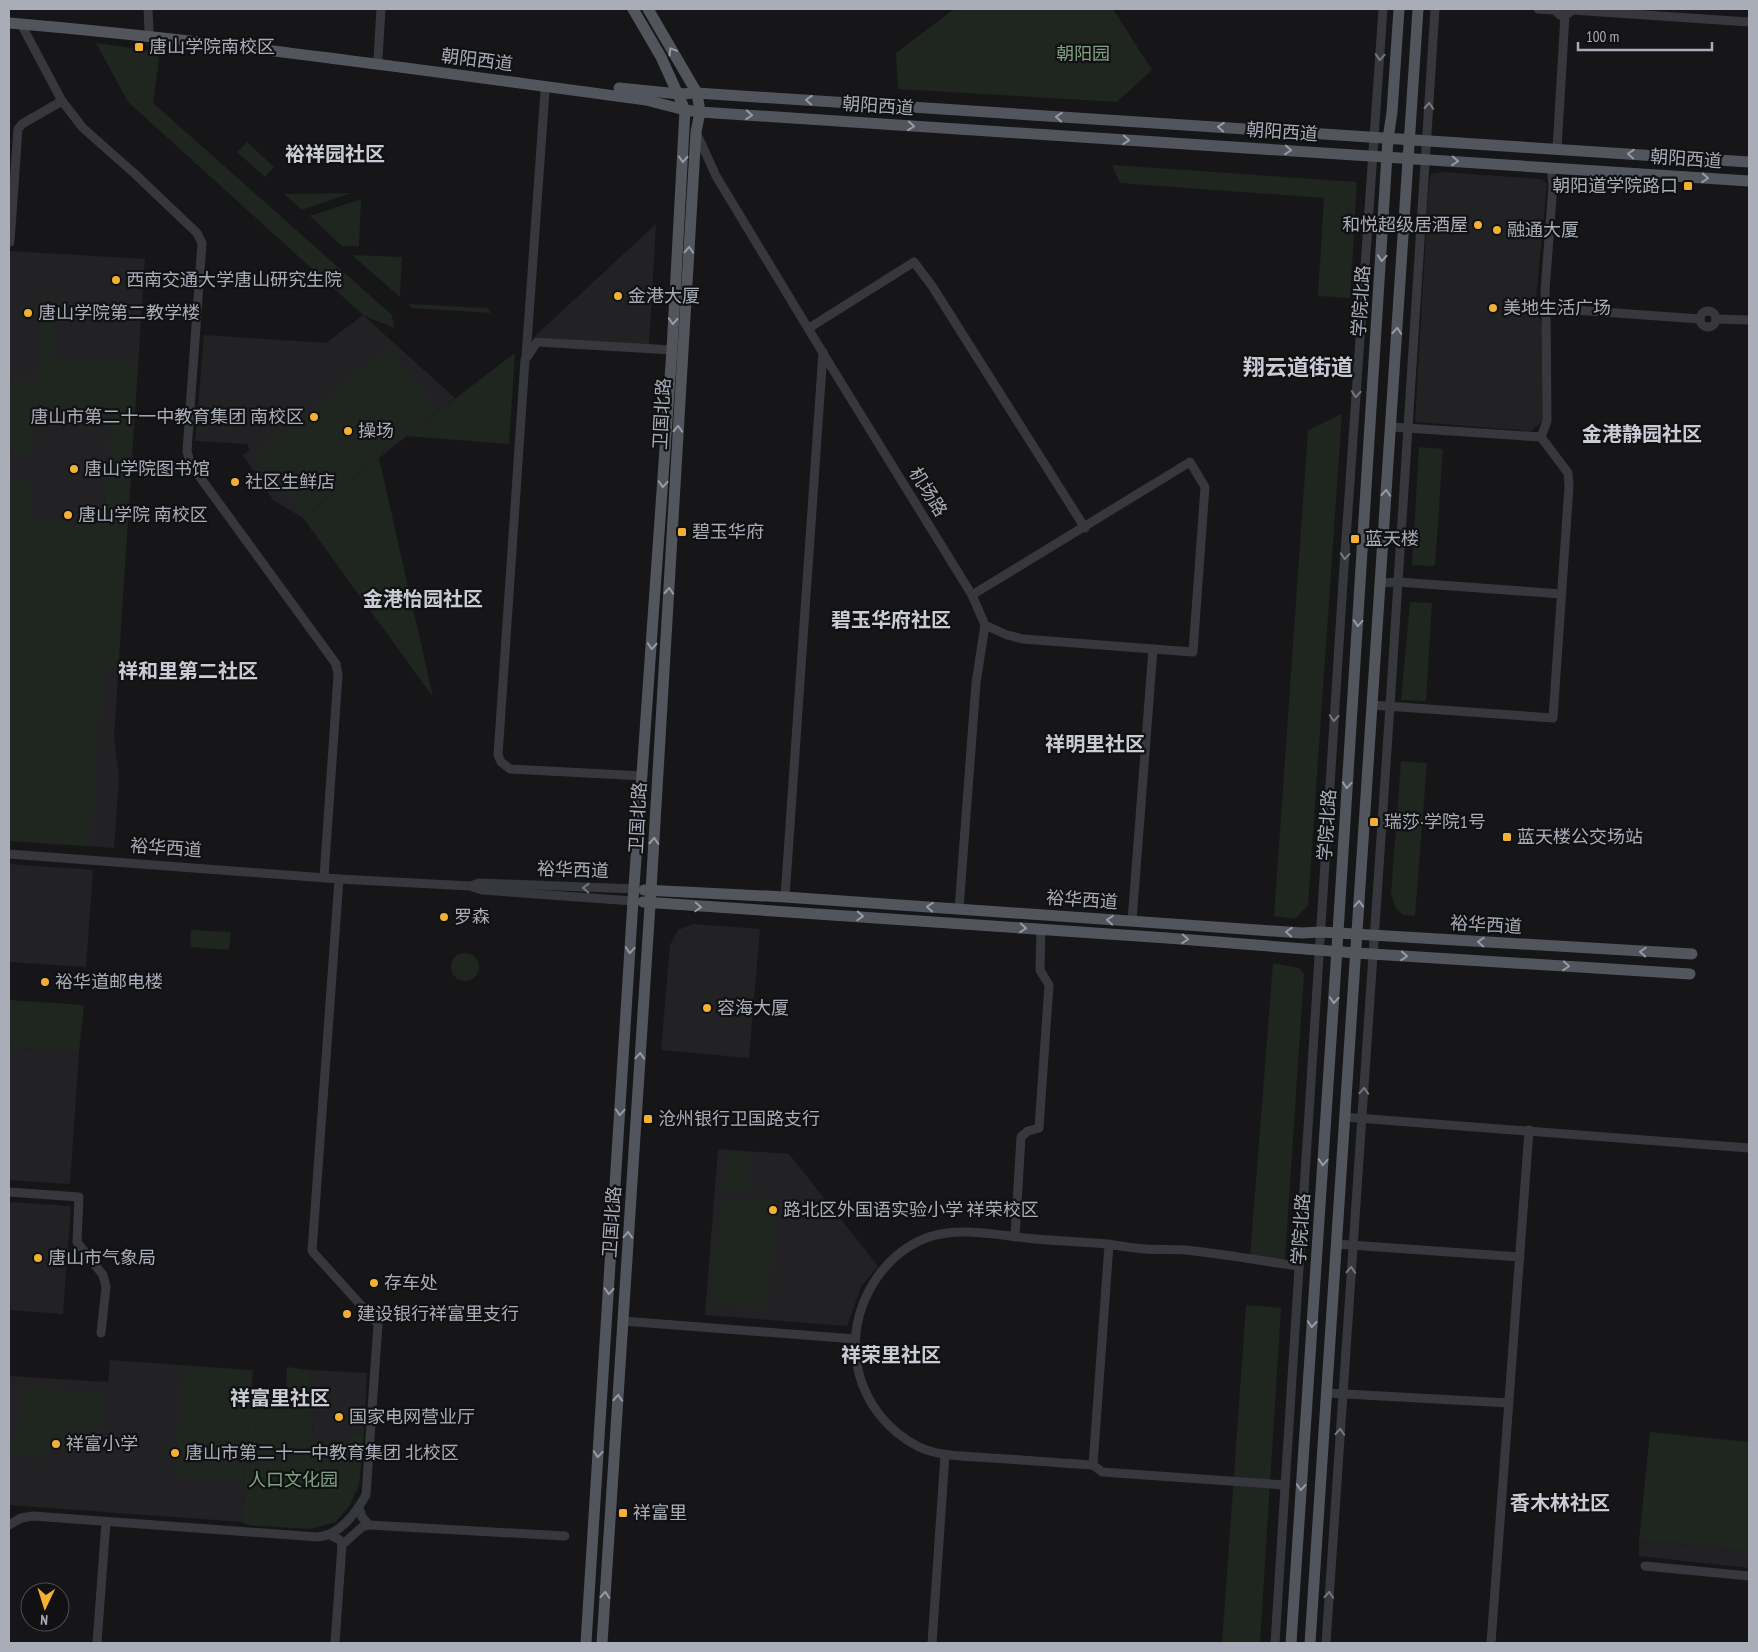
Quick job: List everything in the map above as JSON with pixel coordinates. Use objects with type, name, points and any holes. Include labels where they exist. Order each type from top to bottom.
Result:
[{"type":"main road","name":"卫国北路","points":[[586,1643],[634,895],[672,350],[685,110],[661,57],[633,9]]},
{"type":"main road","name":"卫国北路","points":[[602,1643],[651,890],[696,132],[700,112],[697,93],[648,9]]},
{"type":"main road","name":"学院北路","points":[[1291,1643],[1361,582],[1388,139],[1392,112],[1399,9]]},
{"type":"main road","name":"学院北路","points":[[1310,1643],[1418,9]]},
{"type":"main road","name":"朝阳西道","points":[[9,19],[149,31],[644,92],[697,93],[1749,162]]},
{"type":"main road","name":"朝阳西道","points":[[9,23],[189,41],[544,86],[646,100],[700,112],[1749,181]]},
{"type":"main road","points":[[1361,582],[1380,584]]},
{"type":"main road","name":"裕华西道","points":[[634,895],[651,890],[785,897],[1302,933],[1321,932],[1692,954]]},
{"type":"main road","name":"裕华西道","points":[[634,895],[650,902],[1337,952],[1690,974]]},
{"type":"main road","points":[[1041,929],[1042,915]]},
{"type":"main road","points":[[1307,1391],[1327,1393]]},
{"type":"street","points":[[148,9],[149,31]]},
{"type":"street","points":[[378,58],[381,9]]},
{"type":"street","points":[[1275,1643],[1343,582],[1383,9]]},
{"type":"street","points":[[1326,1643],[1374,954],[1435,9]]},
{"type":"street","points":[[1538,9],[1749,22]]},
{"type":"street","points":[[1640,9],[1749,17]]},
{"type":"street","points":[[1555,149],[1563,11]]},
{"type":"street","points":[[21,24],[62,100],[82,128],[135,174],[196,233],[202,243],[187,451],[194,469],[336,664],[338,675],[324,877]]},
{"type":"street","points":[[544,86],[498,755],[501,762],[510,769],[643,776]]},
{"type":"street","points":[[9,242],[18,129],[22,124],[62,100]]},
{"type":"street","name":"机场路","points":[[696,132],[716,176],[972,595],[985,625]]},
{"type":"street","points":[[1541,436],[1547,421],[1546,308],[1544,291],[1552,185],[1551,168]]},
{"type":"street","points":[[809,328],[914,262],[932,286],[1085,528]]},
{"type":"street","points":[[1546,308],[1700,319],[1702,314],[1709,310],[1715,314],[1717,319],[1749,320]]},
{"type":"street","points":[[526,360],[537,342],[672,350]]},
{"type":"street","points":[[785,897],[823,352]]},
{"type":"street","points":[[1391,427],[1541,436]]},
{"type":"street","points":[[1372,705],[1553,718],[1569,486],[1568,473],[1541,436]]},
{"type":"street","points":[[959,908],[976,683],[985,625],[1007,635],[1023,639],[1193,652],[1201,560],[1204,484],[1190,462],[1085,528],[972,595]]},
{"type":"street","points":[[1343,582],[1361,582]]},
{"type":"street","points":[[1380,584],[1398,582],[1562,594]]},
{"type":"street","points":[[1132,921],[1152,649]]},
{"type":"street","name":"裕华西道","points":[[9,854],[470,886],[482,890],[634,895]]},
{"type":"street","points":[[330,1535],[359,1507],[366,1494],[378,1324],[312,1250],[339,878]]},
{"type":"street","points":[[1015,1237],[1021,1138],[1028,1131],[1039,1128],[1049,985],[1040,970],[1041,929]]},
{"type":"street","points":[[1344,1117],[1749,1148]]},
{"type":"street","points":[[1490,1643],[1529,1130]]},
{"type":"street","points":[[9,1192],[79,1197],[76,1242],[103,1276],[106,1287],[101,1333]]},
{"type":"street","points":[[1285,1485],[1102,1472],[1093,1465],[945,1455],[921,1448],[899,1435],[881,1419],[868,1398],[860,1379],[855,1339],[858,1319],[864,1301],[885,1266],[900,1252],[916,1242],[931,1236],[953,1233],[1109,1244],[1144,1249],[1184,1250],[1299,1266]]},
{"type":"street","points":[[1093,1465],[1109,1244]]},
{"type":"street","points":[[1336,1244],[1520,1257]]},
{"type":"street","points":[[623,1321],[855,1339]]},
{"type":"street","points":[[1291,1390],[1307,1391]]},
{"type":"street","points":[[1327,1393],[1509,1403]]},
{"type":"street","points":[[932,1643],[945,1455]]},
{"type":"street","points":[[359,1507],[362,1516],[369,1524]]},
{"type":"street","points":[[9,1525],[21,1518],[33,1516],[309,1537],[330,1535],[340,1540],[342,1545],[336,1643]]},
{"type":"street","points":[[98,1643],[106,1522]]},
{"type":"street","points":[[342,1545],[362,1527],[369,1524],[565,1536]]},
{"type":"street","points":[[1645,1566],[1749,1576]]},
{"type":"shaded area","points":[[1441,172],[1542,179],[1547,184],[1535,309],[1542,324],[1542,422],[1531,431],[1415,422],[1429,182],[1431,174]]},
{"type":"shaded area","points":[[656,224],[649,345],[534,337]]},
{"type":"shaded area","name":"唐山学院 南校区","points":[[9,251],[145,259],[114,737],[119,778],[114,848],[9,841]]},
{"type":"shaded area","name":"唐山市第二十一中教育集团 南校区","points":[[363,315],[455,398],[303,518],[273,500],[243,455],[250,450],[247,444],[195,441],[204,335],[326,343]]},
{"type":"shaded area","points":[[9,864],[93,870],[86,967],[9,962]]},
{"type":"shaded area","points":[[693,924],[760,929],[749,1058],[661,1050],[670,945],[678,930]]},
{"type":"shaded area","points":[[9,1047],[79,1052],[70,1184],[9,1180]]},
{"type":"shaded area","name":"路北区外国语实验小学 祥荣校区","points":[[718,1149],[789,1154],[878,1266],[861,1287],[847,1326],[705,1315]]},
{"type":"shaded area","name":"唐山市气象局","points":[[9,1202],[71,1206],[63,1314],[9,1310]]},
{"type":"shaded area","name":"唐山市第二十一中教育集团 北校区","points":[[110,1360],[253,1370],[242,1522],[9,1505],[9,1376],[108,1382]]},
{"type":"shaded area","name":"国家电网营业厅","points":[[310,1370],[367,1373],[364,1434],[354,1433],[349,1442],[316,1439],[312,1431],[314,1402],[308,1396]]},
{"type":"shaded area","points":[[1639,1540],[1749,1551],[1749,1568],[1639,1556]]},
{"type":"green space","name":"朝阳园","points":[[954,9],[1113,9],[1152,70],[1117,102],[898,89],[896,53]]},
{"type":"green space","points":[[96,43],[160,52],[153,103],[392,315],[394,328],[363,315],[128,102]]},
{"type":"green space","points":[[247,142],[274,167],[265,177],[237,152]]},
{"type":"green space","points":[[1112,165],[1357,182],[1350,298],[1318,296],[1324,198],[1120,183]]},
{"type":"green space","points":[[351,193],[302,210],[284,194]]},
{"type":"green space","points":[[361,199],[359,246],[342,246],[310,216]]},
{"type":"green space","points":[[352,255],[402,257],[400,297]]},
{"type":"green space","name":"唐山学院 南校区","points":[[42,294],[56,295],[53,358],[138,364],[118,667],[102,666],[90,846],[9,841],[9,479],[30,480],[28,518],[104,523],[111,421],[35,416],[32,453],[9,451],[9,381],[37,382]]},
{"type":"green space","points":[[408,304],[487,308],[491,313],[412,308]]},
{"type":"green space","name":"操场","points":[[388,347],[437,408],[304,515],[255,454]]},
{"type":"green space","points":[[515,353],[509,444],[406,436]]},
{"type":"green space","points":[[1342,414],[1308,905],[1295,919],[1274,916],[1308,430]]},
{"type":"green space","points":[[1419,447],[1443,449],[1435,566],[1412,565]]},
{"type":"green space","points":[[379,458],[433,697],[303,518]]},
{"type":"green space","points":[[1410,602],[1432,603],[1426,701],[1401,700]]},
{"type":"green space","points":[[1401,761],[1427,763],[1415,916],[1403,915],[1396,908],[1391,894]]},
{"type":"green space","points":[[191,930],[231,932],[229,950],[190,947]]},
{"type":"green space","points":[[465,953],[475,957],[479,967],[475,977],[465,981],[455,977],[451,967],[455,957]]},
{"type":"green space","points":[[1273,963],[1299,968],[1304,974],[1285,1259],[1250,1257]]},
{"type":"green space","points":[[9,1000],[84,1005],[79,1052],[9,1047]]},
{"type":"green space","points":[[726,1152],[750,1154],[747,1194],[723,1192]]},
{"type":"green space","points":[[754,1197],[776,1199],[767,1309],[711,1304],[720,1199],[754,1202]]},
{"type":"green space","points":[[1246,1305],[1281,1308],[1260,1643],[1222,1643]]},
{"type":"green space","points":[[183,1366],[251,1371],[243,1481],[174,1475]]},
{"type":"green space","name":"人口文化园","points":[[287,1367],[310,1370],[308,1396],[314,1402],[312,1431],[316,1439],[349,1442],[354,1433],[364,1434],[359,1485],[350,1505],[336,1522],[310,1529],[248,1525],[242,1522],[251,1393],[286,1395]]},
{"type":"green space","points":[[21,1386],[102,1393],[98,1453],[44,1449],[43,1458],[9,1455],[9,1439],[17,1439]]},
{"type":"green space","points":[[1650,1432],[1749,1442],[1749,1551],[1639,1540]]},
{"type":"place","name":"唐山学院南校区","points":[[139,47]]},
{"type":"place","name":"朝阳道学院路口","points":[[1688,186]]},
{"type":"place","name":"和悦超级居酒屋","points":[[1478,225]]},
{"type":"place","name":"融通大厦","points":[[1497,230]]},
{"type":"place","name":"西南交通大学唐山研究生院","points":[[116,280]]},
{"type":"place","name":"金港大厦","points":[[618,296]]},
{"type":"place","name":"美地生活广场","points":[[1493,308]]},
{"type":"place","name":"唐山学院第二教学楼","points":[[28,313]]},
{"type":"place","name":"唐山市第二十一中教育集团 南校区","points":[[314,417]]},
{"type":"place","name":"操场","points":[[348,431]]},
{"type":"place","name":"唐山学院图书馆","points":[[74,469]]},
{"type":"place","name":"社区生鲜店","points":[[235,482]]},
{"type":"place","name":"唐山学院 南校区","points":[[68,515]]},
{"type":"place","name":"碧玉华府","points":[[682,532]]},
{"type":"place","name":"蓝天楼","points":[[1355,539]]},
{"type":"place","name":"瑞莎·学院1号","points":[[1374,822]]},
{"type":"place","name":"蓝天楼公交场站","points":[[1507,837]]},
{"type":"place","name":"罗森","points":[[444,917]]},
{"type":"place","name":"裕华道邮电楼","points":[[45,982]]},
{"type":"place","name":"容海大厦","points":[[707,1008]]},
{"type":"place","name":"沧州银行卫国路支行","points":[[648,1119]]},
{"type":"place","name":"路北区外国语实验小学 祥荣校区","points":[[773,1210]]},
{"type":"place","name":"唐山市气象局","points":[[38,1258]]},
{"type":"place","name":"存车处","points":[[374,1283]]},
{"type":"place","name":"建设银行祥富里支行","points":[[347,1314]]},
{"type":"place","name":"国家电网营业厅","points":[[339,1417]]},
{"type":"place","name":"祥富小学","points":[[56,1444]]},
{"type":"place","name":"唐山市第二十一中教育集团 北校区","points":[[175,1453]]},
{"type":"place","name":"祥富里","points":[[623,1513]]},
{"type":"district","name":"裕祥园社区","points":[[335,154]]},
{"type":"district","name":"翔云道街道","points":[[1298,367]]},
{"type":"district","name":"金港静园社区","points":[[1642,434]]},
{"type":"district","name":"金港怡园社区","points":[[423,599]]},
{"type":"district","name":"碧玉华府社区","points":[[891,620]]},
{"type":"district","name":"祥和里第二社区","points":[[188,671]]},
{"type":"district","name":"祥明里社区","points":[[1095,744]]},
{"type":"district","name":"祥荣里社区","points":[[891,1355]]},
{"type":"district","name":"祥富里社区","points":[[280,1398]]},
{"type":"district","name":"香木林社区","points":[[1560,1503]]}]
